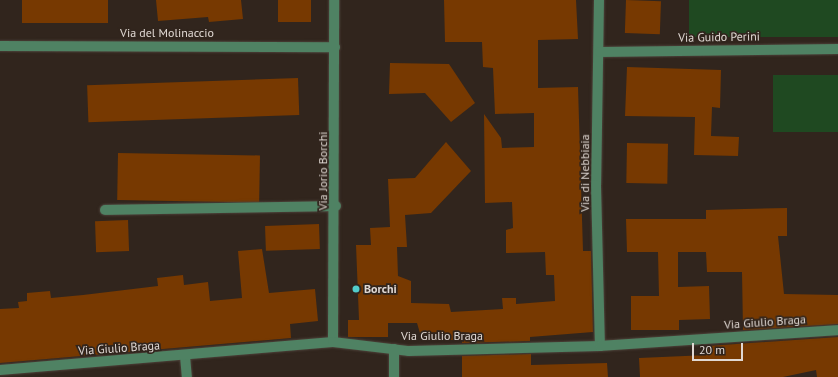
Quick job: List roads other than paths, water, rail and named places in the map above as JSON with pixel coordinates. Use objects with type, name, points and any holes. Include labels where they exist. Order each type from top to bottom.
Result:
[{"type":"street","name":"Via Jorio Borchi","points":[[334,0],[336,206],[334,342]]},
{"type":"street","name":"Via di Nebbiaia","points":[[599,0],[600,52],[596,185],[600,346]]},
{"type":"street","name":"Via del Molinaccio","points":[[0,46],[335,47]]},
{"type":"street","name":"Via Guido Perini","points":[[600,52],[838,49]]},
{"type":"street","points":[[106,210],[336,206]]},
{"type":"street","name":"Via Giulio Braga","points":[[0,370],[185,356],[334,342],[394,349],[600,346],[838,330]]},
{"type":"street","points":[[394,349],[394,377]]},
{"type":"street","points":[[185,356],[187,377]]},
{"type":"place","name":"Borchi","points":[[356,289]]}]
